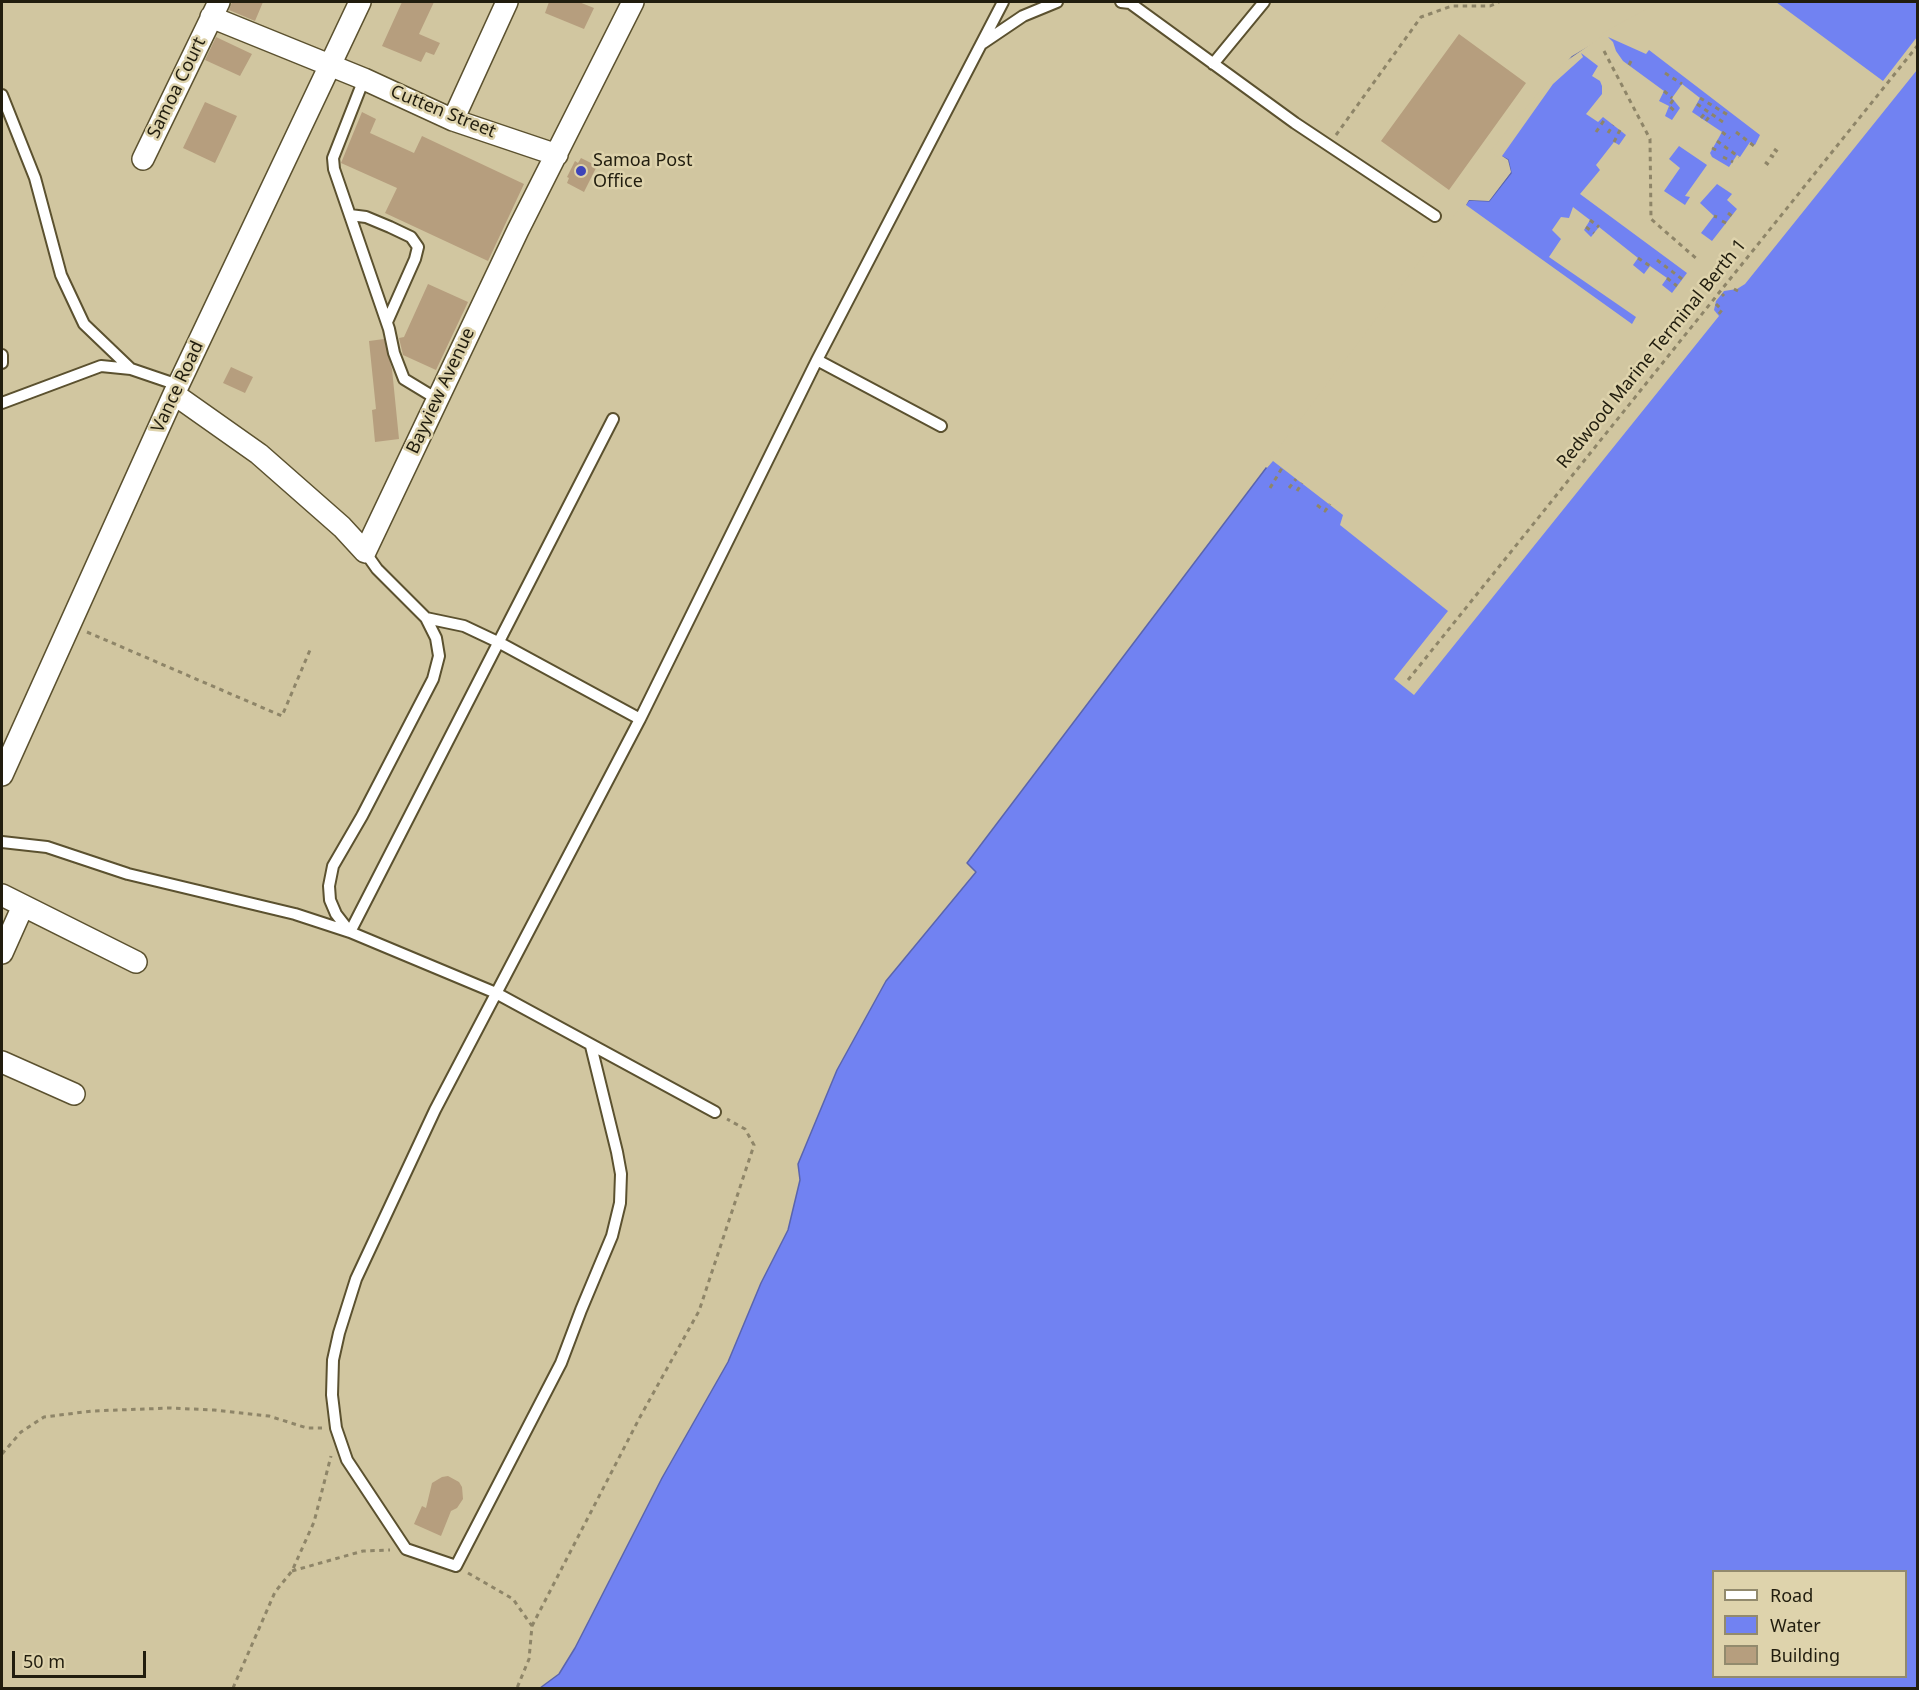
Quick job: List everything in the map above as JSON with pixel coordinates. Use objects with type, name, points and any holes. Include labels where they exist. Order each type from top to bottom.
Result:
[{"type":"street","name":"Vance Road","points":[[2,775],[176,389],[360,2]]},
{"type":"street","points":[[453,120],[507,2]]},
{"type":"street","name":"Bayview Avenue","points":[[365,552],[518,230],[633,2]]},
{"type":"street","name":"Cutten Street","points":[[215,9],[329,66],[453,120],[557,155]]},
{"type":"street","name":"Samoa Court","points":[[143,159],[215,9]]},
{"type":"street","points":[[176,389],[259,454],[342,527],[365,552]]},
{"type":"street","points":[[2,895],[136,962]]},
{"type":"street","points":[[2,953],[23,906]]},
{"type":"street","points":[[2,1062],[74,1094]]},
{"type":"lane","points":[[591,1046],[621,1174],[620,1203],[612,1236],[561,1364],[456,1566],[406,1550],[347,1460],[336,1428],[332,1395],[333,1360],[356,1279],[435,1110],[640,719],[817,360],[1003,2]]},
{"type":"lane","points":[[983,43],[1023,16],[1057,2]]},
{"type":"lane","points":[[1121,2],[1130,3],[1329,145],[1435,216]]},
{"type":"lane","points":[[1214,64],[1263,2]]},
{"type":"lane","points":[[364,80],[333,158],[334,169],[387,322],[394,353],[404,379],[437,399]]},
{"type":"lane","points":[[2,95],[35,178],[61,275],[79,314],[84,324],[131,369]]},
{"type":"lane","points":[[350,215],[366,217],[390,227],[411,237],[418,247],[415,259],[387,322]]},
{"type":"lane","points":[[2,355],[2,363]]},
{"type":"lane","points":[[817,360],[941,426]]},
{"type":"lane","points":[[2,403],[101,366],[131,369],[176,389]]},
{"type":"lane","points":[[351,933],[613,420]]},
{"type":"lane","points":[[351,933],[336,914],[330,900],[329,886],[333,866],[362,816],[433,679],[439,656],[436,638],[426,618],[377,569],[365,552]]},
{"type":"lane","points":[[426,618],[464,626],[500,642],[640,719]]},
{"type":"lane","points":[[2,842],[47,847],[128,874],[295,914],[351,933],[496,993],[715,1112]]},
{"type":"path","points":[[1329,145],[1421,17],[1452,6],[1490,6],[1499,2]]},
{"type":"path","name":"Redwood Marine Terminal Berth 1","points":[[1408,680],[1917,45]]},
{"type":"path","points":[[1604,51],[1650,139],[1651,219],[1698,260]]},
{"type":"path","points":[[1665,73],[1682,84]]},
{"type":"path","points":[[1664,91],[1672,99],[1669,106],[1677,113]]},
{"type":"path","points":[[1700,98],[1728,115]]},
{"type":"path","points":[[1697,104],[1723,122]]},
{"type":"path","points":[[1701,118],[1707,111]]},
{"type":"path","points":[[1706,121],[1712,114]]},
{"type":"path","points":[[1596,132],[1605,119]]},
{"type":"path","points":[[1608,133],[1613,125]]},
{"type":"path","points":[[1614,142],[1620,130]]},
{"type":"path","points":[[1722,132],[1730,138]]},
{"type":"path","points":[[1736,132],[1754,146]]},
{"type":"path","points":[[1717,141],[1739,157]]},
{"type":"path","points":[[1774,149],[1778,152]]},
{"type":"path","points":[[1770,155],[1775,158]]},
{"type":"path","points":[[1723,157],[1733,162]]},
{"type":"path","points":[[1765,162],[1769,165]]},
{"type":"path","points":[[1728,213],[1732,216]]},
{"type":"path","points":[[1590,220],[1599,227]]},
{"type":"path","points":[[1586,227],[1594,233]]},
{"type":"path","points":[[1638,258],[1650,266]]},
{"type":"path","points":[[1657,260],[1682,279]]},
{"type":"path","points":[[1667,278],[1677,286]]},
{"type":"path","points":[[1716,304],[1722,310],[1717,316]]},
{"type":"path","points":[[1269,488],[1282,468]]},
{"type":"path","points":[[1289,488],[1296,479]]},
{"type":"path","points":[[1297,491],[1302,483]]},
{"type":"path","points":[[1317,505],[1325,511],[1330,504]]},
{"type":"path","points":[[69,624],[282,716],[310,650]]},
{"type":"path","points":[[517,1689],[529,1659],[532,1626],[640,1417],[699,1311],[753,1144],[745,1130],[715,1112]]},
{"type":"path","points":[[2,1454],[21,1432],[44,1417],[92,1411],[170,1408],[214,1410],[269,1416],[308,1428],[336,1428],[324,1488],[314,1522],[292,1571],[275,1592],[233,1689]]},
{"type":"path","points":[[292,1571],[363,1551],[406,1550]]},
{"type":"path","points":[[456,1566],[513,1599],[532,1626]]},
{"type":"water","points":[[1665,2],[1917,2],[1917,1688],[540,1688],[559,1674],[575,1648],[662,1478],[728,1362],[761,1283],[788,1230],[800,1180],[798,1164],[837,1070],[886,981],[976,872],[967,863],[1469,200],[1489,201],[1511,173],[1508,160],[1493,152],[1572,57]]},
{"type":"pier","points":[[1659,2],[1776,2],[1883,81],[1917,37],[1917,70],[1745,284],[1737,289],[1724,291],[1716,301],[1714,310],[1719,316],[1414,695],[1394,679],[1448,611],[1340,525],[1343,515],[1273,461],[1267,468],[1265,466],[1467,198],[1488,198],[1508,172],[1506,162],[1490,152],[1562,64],[1604,35],[1601,34]],"holes":[[[1608,37],[1646,54],[1649,50],[1760,135],[1755,145],[1750,142],[1740,157],[1737,155],[1729,167],[1712,157],[1710,153],[1722,132],[1692,112],[1700,98],[1682,84],[1672,98],[1680,108],[1672,120],[1665,116],[1669,106],[1659,101],[1664,91],[1623,61]],[[1581,53],[1598,66],[1592,76],[1600,81],[1602,86],[1602,94],[1586,114],[1598,122],[1603,117],[1626,135],[1619,145],[1614,142],[1596,165],[1600,170],[1580,194],[1687,273],[1672,293],[1662,285],[1667,278],[1650,266],[1644,274],[1633,265],[1638,258],[1599,227],[1591,237],[1584,230],[1590,220],[1573,207],[1569,218],[1561,217],[1552,230],[1561,239],[1549,257],[1636,317],[1632,324],[1466,205],[1469,200],[1489,201],[1511,172],[1508,160],[1502,156],[1553,84],[1583,57]],[[1679,146],[1707,165],[1685,196],[1690,197],[1685,205],[1664,191],[1680,168],[1669,159]],[[1717,184],[1732,194],[1727,200],[1737,209],[1712,241],[1701,233],[1714,216],[1700,203]]]},
{"type":"building","points":[[232,2],[263,2],[255,21],[229,10]]},
{"type":"building","points":[[402,2],[434,2],[419,34],[440,43],[434,55],[426,52],[421,62],[382,46]]},
{"type":"building","points":[[549,2],[579,2],[594,8],[584,29],[545,13]]},
{"type":"building","points":[[1459,34],[1526,83],[1449,190],[1381,141]]},
{"type":"building","points":[[216,37],[252,54],[240,76],[205,60]]},
{"type":"building","points":[[205,102],[237,116],[215,163],[183,148]]},
{"type":"building","points":[[362,112],[376,119],[370,133],[414,153],[422,136],[524,184],[488,261],[385,213],[397,188],[341,163]]},
{"type":"building","points":[[581,158],[597,166],[584,192],[567,183],[569,178],[567,177],[575,161],[578,163]]},
{"type":"building","points":[[428,284],[468,302],[436,370],[403,355],[399,338],[404,337]]},
{"type":"building","points":[[384,339],[392,369],[399,439],[375,442],[372,410],[376,409],[369,341]]},
{"type":"building","points":[[231,367],[253,377],[245,393],[223,383]]},
{"type":"building","points":[[448,1476],[459,1482],[463,1499],[457,1508],[451,1511],[441,1536],[414,1524],[422,1506],[426,1508],[432,1483]]},
{"type":"place","name":"Samoa Post Office","points":[[581,171]]}]
